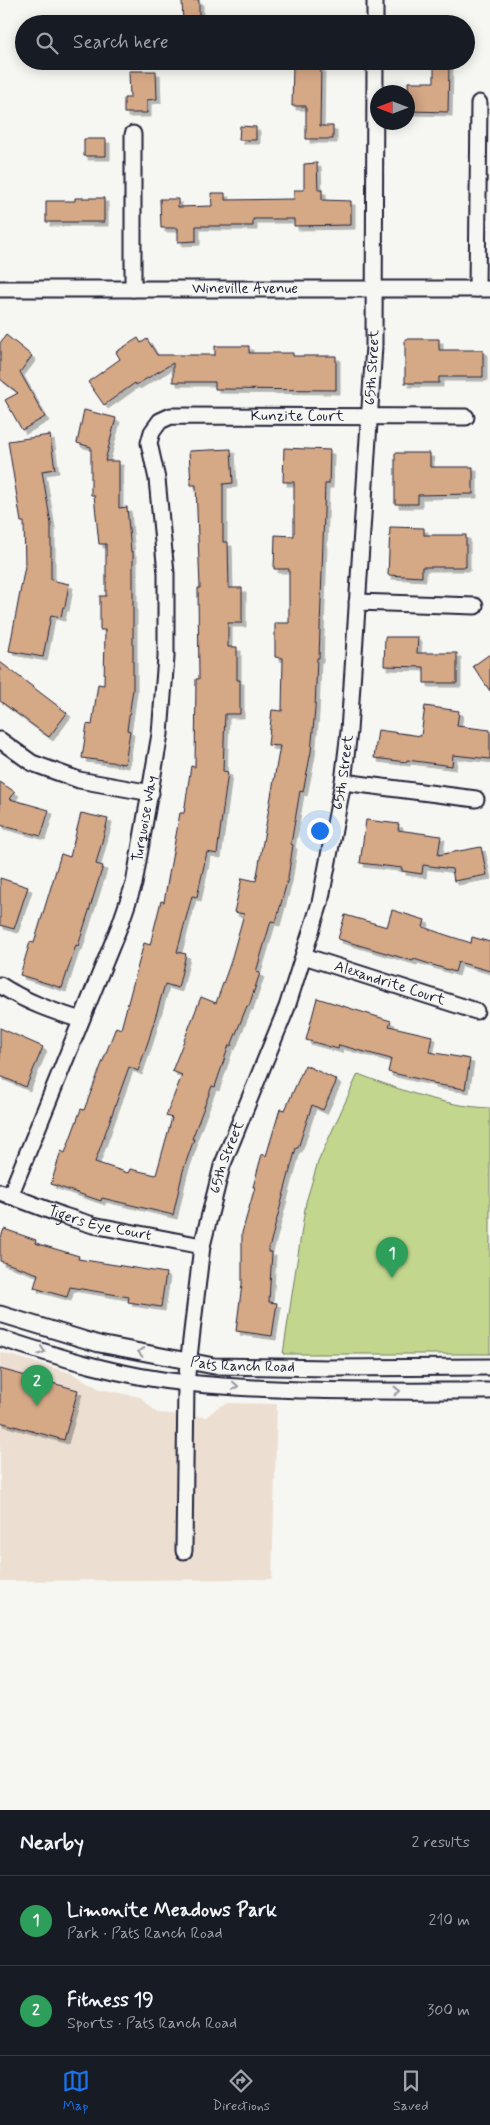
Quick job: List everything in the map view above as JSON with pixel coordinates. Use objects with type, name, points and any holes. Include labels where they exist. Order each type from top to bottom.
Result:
[{"type":"street","points":[[375,0],[375,15]]},
{"type":"street","name":"65th Street","points":[[184,1551],[186,1383],[202,1246],[222,1166],[287,1007],[304,956],[320,903],[343,782],[349,731],[374,346],[376,289],[375,70]]},
{"type":"street","points":[[479,103],[483,289]]},
{"type":"street","points":[[133,134],[133,289]]},
{"type":"street","name":"Wineville Avenue","points":[[0,289],[483,289]]},
{"type":"street","name":"Kunzite Court","points":[[160,421],[170,416],[185,415],[466,417]]},
{"type":"street","name":"Turquoise Way","points":[[5,1194],[81,1020],[134,884],[160,734],[166,657],[166,572],[157,479],[149,444],[152,432],[160,421]]},
{"type":"street","points":[[357,602],[475,606]]},
{"type":"street","points":[[0,740],[32,762],[79,780],[151,793]]},
{"type":"street","points":[[343,782],[476,799]]},
{"type":"street","name":"Alexandrite Court","points":[[304,956],[476,1011]]},
{"type":"street","points":[[0,985],[18,997],[41,1007],[81,1020]]},
{"type":"street","name":"Tigers Eye Court","points":[[5,1194],[93,1225],[202,1246]]},
{"type":"street","name":"Pats Ranch Road","points":[[0,1314],[99,1344],[214,1366],[490,1368]]},
{"type":"street","name":"Pats Ranch Road","points":[[0,1338],[83,1364],[186,1383],[296,1390],[490,1391]]},
{"type":"shaded area","points":[[0,1352],[71,1373],[100,1389],[140,1397],[157,1413],[206,1417],[218,1407],[229,1403],[277,1404],[272,1579],[0,1581]]},
{"type":"green space","points":[[358,1074],[439,1101],[490,1108],[490,1354],[283,1354],[306,1202],[318,1162]]},
{"type":"building","points":[[182,0],[199,0],[199,15],[183,15]]},
{"type":"building","points":[[293,70],[321,70],[320,126],[333,126],[333,139],[306,139],[306,106],[292,106]]},
{"type":"building","points":[[434,70],[449,70],[448,112],[415,111],[415,85],[408,85],[408,82],[434,82]]},
{"type":"building","points":[[129,71],[156,71],[157,99],[147,100],[147,113],[124,113],[124,98],[130,98]]},
{"type":"building","points":[[240,126],[256,127],[256,140],[239,140]]},
{"type":"building","points":[[84,139],[106,139],[106,156],[84,156]]},
{"type":"building","points":[[317,163],[318,190],[322,190],[322,200],[351,201],[351,225],[294,226],[294,219],[253,219],[253,226],[196,226],[196,241],[178,242],[178,228],[161,228],[160,199],[178,199],[178,207],[212,206],[211,193],[225,193],[225,200],[294,199],[294,190],[304,190],[304,164]]},
{"type":"building","points":[[75,198],[104,198],[104,222],[46,222],[46,201],[75,201]]},
{"type":"building","points":[[6,335],[32,356],[20,372],[45,417],[22,430],[5,400],[18,393],[0,379],[0,343]]},
{"type":"building","points":[[138,338],[141,343],[147,339],[157,355],[215,355],[215,346],[249,346],[249,353],[293,353],[293,356],[336,356],[336,390],[215,389],[215,382],[173,382],[173,363],[136,385],[135,383],[104,405],[88,382],[120,359],[116,352]]},
{"type":"building","points":[[405,339],[439,339],[439,350],[483,350],[483,377],[439,377],[439,383],[405,383]]},
{"type":"building","points":[[84,410],[116,418],[105,461],[119,461],[119,508],[127,507],[131,552],[133,552],[133,689],[127,730],[130,731],[125,764],[82,758],[87,724],[92,725],[98,684],[104,685],[105,630],[100,630],[100,596],[106,596],[106,544],[99,544],[94,495],[91,495],[91,447],[77,443]]},
{"type":"building","points":[[50,435],[55,469],[42,471],[51,524],[51,580],[69,584],[65,607],[63,607],[61,617],[51,615],[43,657],[9,651],[25,566],[24,522],[21,522],[8,441]]},
{"type":"building","points":[[284,448],[330,450],[329,484],[325,484],[319,658],[317,658],[311,752],[303,792],[300,791],[291,844],[293,845],[288,878],[276,922],[271,921],[256,972],[260,973],[249,1006],[247,1006],[231,1046],[229,1045],[215,1087],[212,1086],[192,1139],[194,1139],[183,1171],[173,1215],[102,1198],[101,1201],[51,1184],[61,1151],[65,1153],[81,1109],[84,1110],[116,1027],[121,1029],[144,943],[150,945],[161,901],[164,902],[180,813],[184,813],[191,766],[195,767],[196,679],[199,679],[198,588],[200,588],[196,485],[191,485],[189,451],[231,449],[233,483],[223,484],[223,542],[228,542],[229,588],[242,588],[242,623],[228,623],[228,647],[237,647],[237,680],[240,680],[240,714],[225,714],[223,771],[228,772],[217,854],[207,852],[197,897],[192,896],[177,952],[186,954],[178,988],[165,984],[138,1071],[129,1067],[95,1162],[128,1173],[130,1169],[156,1175],[172,1118],[166,1116],[182,1075],[172,1071],[201,997],[216,1003],[230,964],[244,914],[234,912],[242,878],[256,881],[280,746],[268,745],[272,710],[282,711],[283,658],[275,657],[275,623],[289,623],[289,569],[274,569],[275,535],[294,536],[294,482],[283,482]]},
{"type":"building","points":[[395,453],[430,453],[430,467],[473,467],[473,494],[418,495],[418,504],[395,504]]},
{"type":"building","points":[[390,527],[424,528],[424,535],[466,535],[466,567],[422,567],[422,577],[388,575]]},
{"type":"building","points":[[385,637],[418,637],[417,653],[457,653],[457,683],[424,683],[424,667],[384,666]]},
{"type":"building","points":[[490,654],[490,691],[473,666]]},
{"type":"building","points":[[0,662],[67,713],[49,737],[0,701]]},
{"type":"building","points":[[425,706],[459,711],[457,726],[490,730],[490,759],[453,755],[452,766],[374,758],[378,730],[421,736]]},
{"type":"building","points":[[0,782],[15,792],[10,799],[49,810],[41,836],[0,825]]},
{"type":"building","points":[[81,813],[108,819],[96,864],[103,866],[78,946],[76,945],[62,988],[20,975],[30,942],[34,943],[61,854],[70,857]]},
{"type":"building","points":[[366,820],[399,824],[398,830],[441,836],[438,855],[481,847],[487,875],[454,881],[452,869],[423,865],[422,874],[402,871],[402,868],[360,863]]},
{"type":"building","points":[[0,878],[28,887],[14,929],[0,925]]},
{"type":"building","points":[[392,910],[425,920],[423,927],[446,935],[471,943],[472,937],[490,942],[490,971],[458,962],[455,972],[338,939],[345,915],[387,927]]},
{"type":"building","points":[[317,998],[391,1021],[389,1026],[432,1036],[429,1052],[470,1059],[465,1089],[432,1084],[432,1082],[388,1072],[391,1059],[339,1045],[338,1049],[306,1040]]},
{"type":"building","points":[[0,1028],[43,1047],[26,1087],[0,1076]]},
{"type":"building","points":[[305,1065],[337,1080],[323,1110],[312,1105],[298,1148],[296,1148],[268,1252],[272,1252],[269,1302],[277,1303],[272,1336],[236,1331],[242,1284],[242,1233],[255,1187],[253,1187],[262,1154],[266,1156],[280,1109],[285,1110]]},
{"type":"building","points":[[4,1229],[36,1240],[35,1243],[79,1256],[78,1259],[166,1273],[161,1307],[128,1302],[129,1297],[70,1287],[67,1297],[34,1288],[38,1274],[0,1261],[0,1240]]},
{"type":"building","points":[[0,1369],[78,1390],[64,1440],[0,1422]]},
{"type":"place","name":"Limonite Meadows Park","points":[[392,1278]]},
{"type":"place","name":"Fitness 19","points":[[37,1406]]}]
